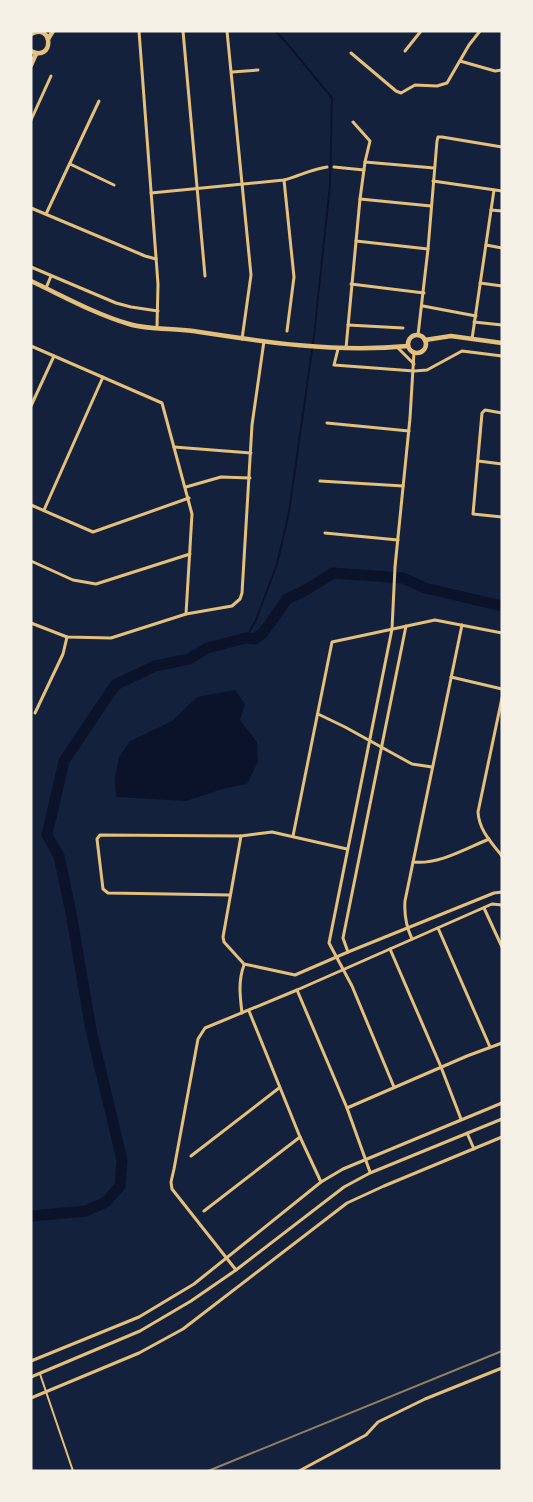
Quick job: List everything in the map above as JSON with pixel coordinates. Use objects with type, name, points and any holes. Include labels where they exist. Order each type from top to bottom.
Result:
[{"type":"street","points":[[31,65],[34,52],[46,50],[48,39],[53,31]]},
{"type":"street","points":[[139,31],[158,284],[157,327]]},
{"type":"street","points":[[183,31],[205,276]]},
{"type":"street","points":[[227,31],[251,275],[242,339]]},
{"type":"street","points":[[405,51],[421,31]]},
{"type":"street","points":[[351,53],[396,92],[401,93],[414,86],[437,86],[447,83],[480,31]]},
{"type":"street","points":[[31,34],[39,32],[48,39]]},
{"type":"street","points":[[460,61],[495,71],[502,70]]},
{"type":"street","points":[[232,72],[258,70]]},
{"type":"street","points":[[31,120],[51,76]]},
{"type":"street","points":[[46,214],[99,101]]},
{"type":"street","points":[[346,349],[360,199],[370,141],[353,122]]},
{"type":"street","points":[[418,335],[423,306],[438,137],[502,147]]},
{"type":"street","points":[[365,162],[434,168]]},
{"type":"street","points":[[70,164],[114,184]]},
{"type":"street","points":[[151,193],[284,180],[299,176],[314,168],[326,167]]},
{"type":"street","points":[[334,167],[364,170]]},
{"type":"street","points":[[284,180],[294,277],[287,332]]},
{"type":"street","points":[[433,181],[502,191]]},
{"type":"street","points":[[472,338],[494,190]]},
{"type":"street","points":[[360,199],[431,206]]},
{"type":"street","points":[[31,208],[156,259]]},
{"type":"street","points":[[491,210],[502,211]]},
{"type":"street","points":[[356,241],[428,249]]},
{"type":"street","points":[[486,245],[502,248]]},
{"type":"street","points":[[31,267],[116,303],[131,308],[158,311]]},
{"type":"street","points":[[46,288],[51,276]]},
{"type":"street","points":[[31,281],[110,317],[130,324],[242,339],[338,349],[408,346]]},
{"type":"street","points":[[480,283],[502,286]]},
{"type":"street","points":[[351,284],[424,293]]},
{"type":"street","points":[[423,306],[476,316]]},
{"type":"street","points":[[474,322],[502,325]]},
{"type":"street","points":[[348,325],[403,328]]},
{"type":"street","points":[[418,335],[425,340],[451,336],[502,342]]},
{"type":"street","points":[[408,346],[410,338],[418,335]]},
{"type":"street","points":[[414,352],[423,350],[426,345],[425,340]]},
{"type":"street","points":[[31,623],[67,637],[110,638],[186,614],[232,606],[240,599],[250,478],[252,425],[264,341]]},
{"type":"street","points":[[31,346],[162,403],[192,514],[186,614]]},
{"type":"street","points":[[394,1087],[352,986],[329,943],[392,629],[395,567],[414,372],[414,352],[408,346]]},
{"type":"street","points":[[398,347],[414,365]]},
{"type":"street","points":[[338,349],[334,365],[414,372],[426,370],[462,351],[502,356]]},
{"type":"street","points":[[31,406],[54,356]]},
{"type":"street","points":[[44,510],[103,378]]},
{"type":"street","points":[[502,412],[483,411],[474,514],[502,517]]},
{"type":"street","points":[[327,423],[409,431]]},
{"type":"street","points":[[174,447],[251,453]]},
{"type":"street","points":[[478,461],[502,464]]},
{"type":"street","points":[[186,487],[221,477],[250,478]]},
{"type":"street","points":[[320,482],[403,486]]},
{"type":"street","points":[[31,505],[93,532],[189,498]]},
{"type":"street","points":[[325,533],[398,540]]},
{"type":"street","points":[[31,561],[73,580],[96,584],[190,554]]},
{"type":"street","points":[[293,836],[332,642],[435,620],[502,633]]},
{"type":"street","points":[[412,939],[407,928],[404,912],[462,625]]},
{"type":"street","points":[[348,952],[343,938],[406,626]]},
{"type":"street","points":[[35,713],[63,654],[67,637]]},
{"type":"street","points":[[451,677],[502,689]]},
{"type":"street","points":[[502,698],[478,812],[478,822],[502,856]]},
{"type":"street","points":[[318,714],[412,764],[432,767]]},
{"type":"street","points":[[230,896],[108,894],[105,892],[97,839],[100,835],[241,836],[272,832],[348,848]]},
{"type":"street","points":[[241,836],[223,937],[224,942],[244,964],[295,975],[494,893],[502,892]]},
{"type":"street","points":[[413,862],[424,863],[443,858],[489,839]]},
{"type":"street","points":[[236,1270],[176,1195],[172,1189],[171,1182],[198,1039],[205,1028],[297,990],[492,904],[502,904]]},
{"type":"street","points":[[484,908],[502,948]]},
{"type":"street","points":[[438,928],[490,1047]]},
{"type":"street","points":[[390,948],[442,1067],[462,1119]]},
{"type":"street","points":[[242,1013],[239,991],[244,964]]},
{"type":"street","points":[[297,990],[347,1108],[370,1172]]},
{"type":"street","points":[[249,1010],[300,1137],[321,1182]]},
{"type":"street","points":[[347,1108],[502,1043]]},
{"type":"street","points":[[191,1156],[280,1088]]},
{"type":"street","points":[[31,1361],[139,1317],[194,1284],[321,1182],[366,1159],[502,1103]]},
{"type":"street","points":[[31,1377],[140,1331],[191,1301],[236,1270],[344,1187],[370,1172],[502,1119]]},
{"type":"street","points":[[467,1133],[474,1149]]},
{"type":"street","points":[[204,1211],[300,1137]]},
{"type":"street","points":[[31,1398],[139,1353],[182,1330],[347,1203],[502,1137]]},
{"type":"street","points":[[299,1471],[366,1435],[378,1422],[425,1399],[502,1368]]},
{"type":"lane","points":[[40,1374],[73,1471]]},
{"type":"water","points":[[235,690],[245,704],[240,720],[257,742],[258,762],[247,784],[226,788],[186,801],[116,797],[115,777],[119,757],[130,741],[172,721],[197,697]]},
{"type":"waterway","points":[[246,638],[256,620],[277,564],[289,512],[314,336],[330,185],[332,98],[275,31]]},
{"type":"waterway","points":[[31,1216],[86,1211],[106,1202],[120,1186],[122,1160],[91,1030],[71,913],[59,856],[47,835],[64,761],[115,685],[155,666],[189,659],[207,648],[246,638],[255,639],[263,633],[287,599],[333,573],[403,578],[425,588],[502,606]]},
{"type":"railway","points":[[208,1471],[502,1351]]}]
